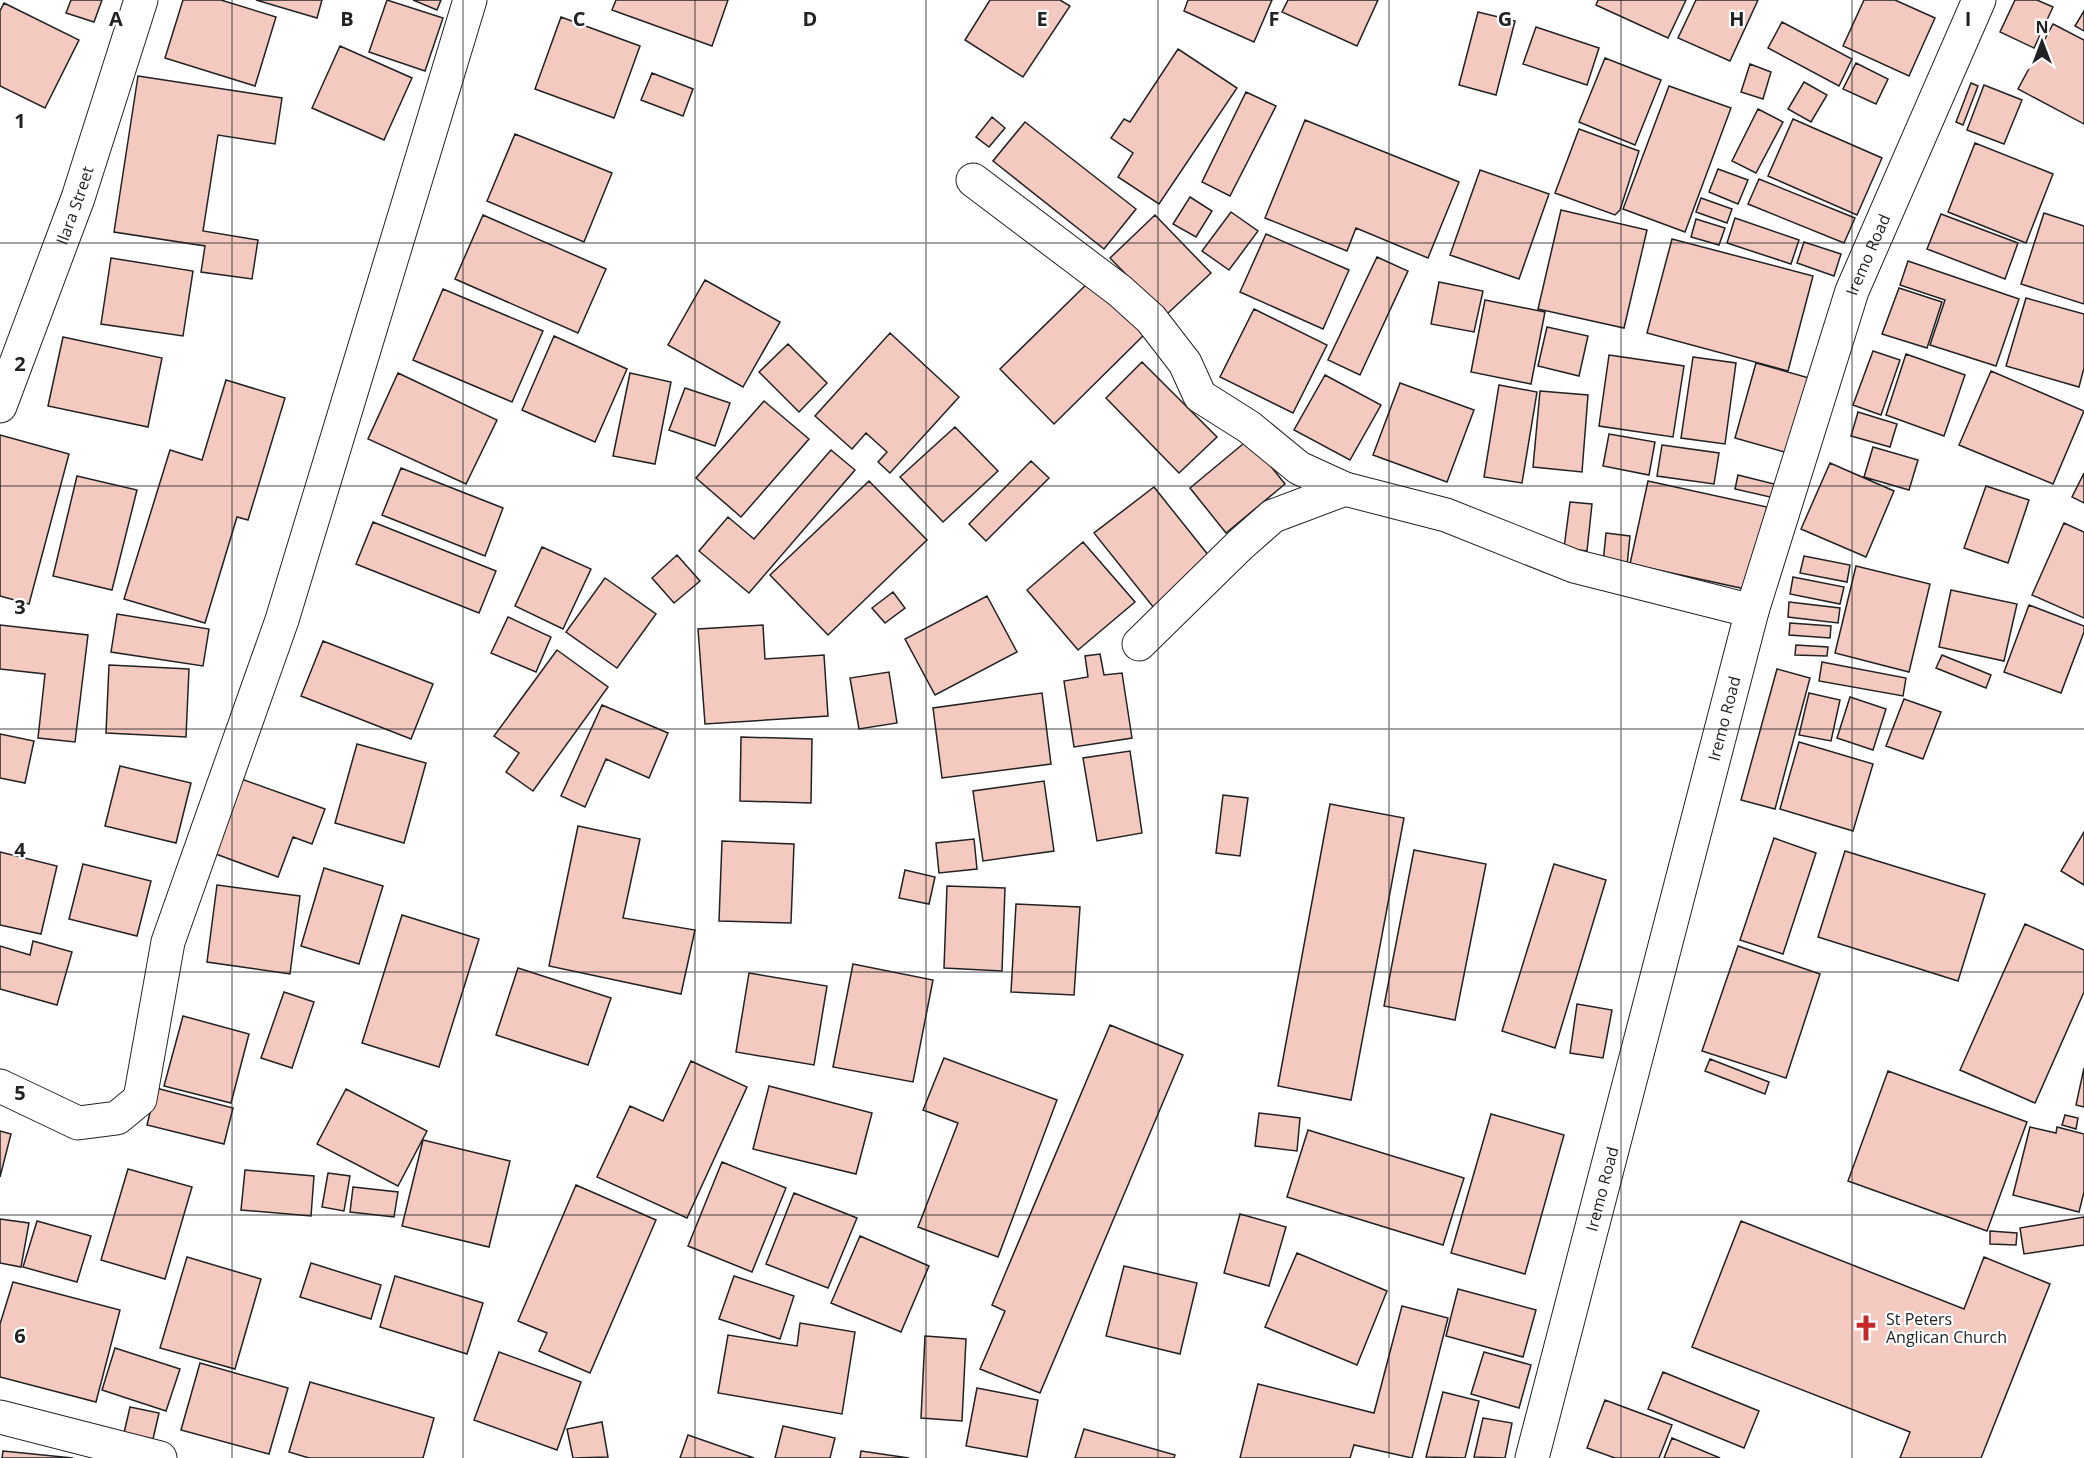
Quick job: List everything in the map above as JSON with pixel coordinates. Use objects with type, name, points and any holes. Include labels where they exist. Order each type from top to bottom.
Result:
[{"type":"street","name":"Ilara Street","points":[[0,406],[78,198],[141,0]]},
{"type":"street","points":[[0,1086],[78,1123],[117,1118],[140,1099],[168,942],[282,620],[470,0]]},
{"type":"street","name":"Iremo Road","points":[[1532,1458],[1752,611],[1852,291],[1979,0]]},
{"type":"street","points":[[973,180],[1120,291],[1150,319],[1185,363],[1200,396],[1249,427],[1299,468],[1346,489],[1446,515],[1574,566],[1752,611]]},
{"type":"street","points":[[1139,644],[1240,545],[1274,516],[1346,489]]},
{"type":"street","points":[[0,1417],[160,1458]]},
{"type":"building","points":[[71,0],[102,0],[94,22],[66,13]]},
{"type":"building","points":[[183,0],[221,0],[276,17],[255,86],[165,58]]},
{"type":"building","points":[[256,0],[322,0],[317,18]]},
{"type":"building","points":[[387,0],[443,18],[425,71],[369,52]]},
{"type":"building","points":[[413,0],[441,0],[437,10]]},
{"type":"building","points":[[616,0],[728,0],[712,46],[612,10]]},
{"type":"building","points":[[990,0],[1060,0],[1070,6],[1023,77],[965,40]]},
{"type":"building","points":[[1188,0],[1272,0],[1254,42],[1184,11]]},
{"type":"building","points":[[1288,0],[1378,0],[1357,46],[1282,12]]},
{"type":"building","points":[[1598,0],[1686,0],[1668,38],[1596,5]]},
{"type":"building","points":[[1696,0],[1758,0],[1730,61],[1678,38]]},
{"type":"building","points":[[1864,0],[1895,0],[1935,18],[1909,76],[1843,46]]},
{"type":"building","points":[[2015,0],[2037,0],[2053,7],[2034,48],[2000,32]]},
{"type":"building","points":[[4,3],[79,40],[45,108],[0,86],[0,11]]},
{"type":"building","points":[[2084,11],[2084,31],[2075,26]]},
{"type":"building","points":[[1478,12],[1515,21],[1496,95],[1459,85]]},
{"type":"building","points":[[561,17],[640,46],[614,118],[535,89]]},
{"type":"building","points":[[1782,22],[1852,59],[1839,86],[1768,48]]},
{"type":"building","points":[[2053,24],[2084,40],[2084,124],[2018,89]]},
{"type":"building","points":[[1536,27],[1599,48],[1587,85],[1523,64]]},
{"type":"building","points":[[340,46],[412,78],[384,140],[312,108]]},
{"type":"building","points":[[1178,49],[1237,88],[1159,204],[1118,177],[1133,153],[1111,138],[1124,119],[1130,122]]},
{"type":"building","points":[[1605,58],[1661,80],[1635,145],[1579,122]]},
{"type":"building","points":[[1856,63],[1888,79],[1876,104],[1843,89]]},
{"type":"building","points":[[1750,64],[1771,72],[1763,99],[1741,92]]},
{"type":"building","points":[[652,73],[693,89],[683,116],[641,100]]},
{"type":"building","points":[[138,76],[282,98],[275,144],[218,135],[203,231],[258,240],[252,279],[201,272],[205,246],[114,232]]},
{"type":"building","points":[[1804,82],[1827,95],[1811,122],[1788,109]]},
{"type":"building","points":[[1971,83],[1978,86],[1963,125],[1956,122]]},
{"type":"building","points":[[1984,85],[2022,100],[2004,144],[1967,130]]},
{"type":"building","points":[[1669,86],[1731,108],[1685,232],[1623,209]]},
{"type":"building","points":[[1246,92],[1276,106],[1230,196],[1202,182]]},
{"type":"building","points":[[1758,109],[1783,122],[1756,173],[1732,161]]},
{"type":"building","points":[[992,117],[1005,128],[989,147],[976,137]]},
{"type":"building","points":[[1793,119],[1882,158],[1857,215],[1768,176]]},
{"type":"building","points":[[1305,120],[1459,182],[1428,258],[1356,228],[1347,251],[1265,218]]},
{"type":"building","points":[[1025,122],[1136,209],[1104,249],[993,161]]},
{"type":"building","points":[[1579,129],[1639,151],[1620,210],[1615,215],[1555,193]]},
{"type":"building","points":[[515,134],[612,173],[584,242],[487,201]]},
{"type":"building","points":[[1975,143],[2053,174],[2026,243],[1948,212]]},
{"type":"building","points":[[1718,169],[1748,180],[1738,204],[1709,192]]},
{"type":"building","points":[[1480,170],[1549,194],[1519,279],[1450,255]]},
{"type":"building","points":[[1759,179],[1855,218],[1844,243],[1748,204]]},
{"type":"building","points":[[1190,197],[1212,211],[1196,237],[1173,224]]},
{"type":"building","points":[[1701,198],[1732,209],[1727,223],[1696,212]]},
{"type":"building","points":[[1561,210],[1647,230],[1624,328],[1538,309]]},
{"type":"building","points":[[1231,212],[1258,231],[1229,270],[1202,251]]},
{"type":"building","points":[[2044,213],[2084,226],[2084,304],[2021,284]]},
{"type":"building","points":[[1941,214],[2018,243],[2005,279],[1927,249]]},
{"type":"building","points":[[483,215],[606,269],[578,333],[455,279]]},
{"type":"building","points":[[1155,215],[1211,273],[1166,315],[1110,258]]},
{"type":"building","points":[[1735,218],[1799,240],[1791,264],[1727,243]]},
{"type":"building","points":[[1696,219],[1725,228],[1719,245],[1691,237]]},
{"type":"building","points":[[1266,234],[1349,270],[1323,329],[1240,292]]},
{"type":"building","points":[[1672,239],[1813,276],[1788,371],[1647,333]]},
{"type":"building","points":[[1804,242],[1841,254],[1834,276],[1797,263]]},
{"type":"building","points":[[1377,257],[1408,271],[1360,375],[1328,360]]},
{"type":"building","points":[[111,258],[193,271],[183,336],[101,324]]},
{"type":"building","points":[[1908,261],[2019,299],[1996,366],[1930,345],[1945,300],[1900,285]]},
{"type":"building","points":[[1095,276],[1149,330],[1054,424],[1000,369]]},
{"type":"building","points":[[705,280],[780,322],[743,387],[668,345]]},
{"type":"building","points":[[1439,282],[1483,291],[1474,332],[1431,324]]},
{"type":"building","points":[[1899,288],[1942,302],[1927,348],[1882,334]]},
{"type":"building","points":[[443,289],[543,331],[512,402],[413,360]]},
{"type":"building","points":[[2026,298],[2084,314],[2084,368],[2079,387],[2006,366]]},
{"type":"building","points":[[1485,300],[1545,312],[1531,384],[1471,372]]},
{"type":"building","points":[[1254,309],[1327,345],[1293,413],[1220,377]]},
{"type":"building","points":[[1547,327],[1588,336],[1579,376],[1538,366]]},
{"type":"building","points":[[890,333],[959,397],[890,473],[878,462],[887,452],[866,433],[852,449],[815,416]]},
{"type":"building","points":[[554,336],[627,369],[595,442],[522,410]]},
{"type":"building","points":[[63,337],[162,358],[148,427],[48,406]]},
{"type":"building","points":[[788,344],[827,383],[799,412],[759,372]]},
{"type":"building","points":[[1873,351],[1900,360],[1881,415],[1853,405]]},
{"type":"building","points":[[1906,354],[1965,375],[1944,436],[1886,415]]},
{"type":"building","points":[[1609,355],[1684,366],[1673,437],[1599,426]]},
{"type":"building","points":[[1693,357],[1736,363],[1725,444],[1681,438]]},
{"type":"building","points":[[1142,362],[1217,437],[1179,473],[1106,398]]},
{"type":"building","points":[[1756,363],[1809,378],[1788,453],[1735,438]]},
{"type":"building","points":[[1991,371],[2084,411],[2053,484],[1959,445]]},
{"type":"building","points":[[398,373],[497,420],[466,484],[368,439]]},
{"type":"building","points":[[630,373],[671,382],[655,464],[613,456]]},
{"type":"building","points":[[1325,375],[1381,405],[1350,460],[1294,430]]},
{"type":"building","points":[[226,380],[285,398],[248,520],[237,517],[205,623],[124,599],[170,450],[202,460]]},
{"type":"building","points":[[1400,383],[1474,410],[1447,482],[1373,455]]},
{"type":"building","points":[[1499,385],[1537,392],[1522,483],[1484,477]]},
{"type":"building","points":[[685,388],[730,403],[715,446],[669,430]]},
{"type":"building","points":[[1540,391],[1588,395],[1582,472],[1533,467]]},
{"type":"building","points":[[764,401],[809,439],[741,517],[696,478]]},
{"type":"building","points":[[1858,412],[1897,424],[1890,447],[1851,436]]},
{"type":"building","points":[[955,427],[998,471],[943,522],[900,477]]},
{"type":"building","points":[[1609,434],[1655,442],[1649,475],[1603,466]]},
{"type":"building","points":[[0,435],[69,454],[29,604],[0,596]]},
{"type":"building","points":[[1249,439],[1285,484],[1226,533],[1190,488]]},
{"type":"building","points":[[1662,445],[1719,453],[1714,484],[1657,476]]},
{"type":"building","points":[[1873,447],[1918,460],[1909,490],[1864,477]]},
{"type":"building","points":[[831,450],[855,470],[749,593],[699,551],[728,517],[754,539]]},
{"type":"building","points":[[1031,461],[1049,478],[986,541],[969,524]]},
{"type":"building","points":[[1830,463],[1894,491],[1866,557],[1801,529]]},
{"type":"building","points":[[401,468],[503,508],[485,556],[382,515]]},
{"type":"building","points":[[2084,473],[2084,503],[2072,497]]},
{"type":"building","points":[[1738,475],[1786,487],[1783,500],[1735,489]]},
{"type":"building","points":[[77,476],[137,490],[112,590],[53,576]]},
{"type":"building","points":[[869,481],[927,540],[828,635],[770,575]]},
{"type":"building","points":[[1648,481],[1767,507],[1750,590],[1630,564]]},
{"type":"building","points":[[1986,486],[2029,500],[2008,563],[1964,548]]},
{"type":"building","points":[[1154,487],[1213,561],[1154,608],[1094,533]]},
{"type":"building","points":[[1570,502],[1592,504],[1587,551],[1564,548]]},
{"type":"building","points":[[373,522],[496,571],[479,613],[356,564]]},
{"type":"building","points":[[2064,523],[2084,532],[2084,618],[2032,595]]},
{"type":"building","points":[[1606,533],[1630,536],[1627,566],[1603,563]]},
{"type":"building","points":[[1083,542],[1135,602],[1078,650],[1027,590]]},
{"type":"building","points":[[542,547],[591,569],[563,629],[515,606]]},
{"type":"building","points":[[677,555],[700,581],[674,603],[652,578]]},
{"type":"building","points":[[1804,556],[1850,565],[1847,582],[1800,573]]},
{"type":"building","points":[[1856,566],[1930,584],[1909,672],[1835,653]]},
{"type":"building","points":[[1793,577],[1844,587],[1840,604],[1790,594]]},
{"type":"building","points":[[605,578],[656,614],[617,668],[566,632]]},
{"type":"building","points":[[1951,590],[2017,604],[2004,661],[1939,647]]},
{"type":"building","points":[[893,592],[905,608],[885,623],[872,608]]},
{"type":"building","points":[[987,596],[1017,652],[935,695],[905,639]]},
{"type":"building","points":[[1789,602],[1840,608],[1838,623],[1788,617]]},
{"type":"building","points":[[2029,605],[2084,626],[2084,632],[2061,693],[2004,672]]},
{"type":"building","points":[[117,614],[209,629],[203,666],[111,652]]},
{"type":"building","points":[[508,617],[551,637],[536,672],[491,653]]},
{"type":"building","points":[[1790,623],[1831,626],[1830,638],[1789,635]]},
{"type":"building","points":[[0,625],[88,635],[75,742],[38,738],[45,674],[0,669]]},
{"type":"building","points":[[763,625],[765,659],[824,655],[828,716],[705,724],[698,629]]},
{"type":"building","points":[[323,641],[433,684],[411,739],[301,696]]},
{"type":"building","points":[[1796,645],[1828,647],[1827,656],[1795,655]]},
{"type":"building","points":[[557,650],[608,687],[533,791],[506,772],[519,753],[494,736]]},
{"type":"building","points":[[1100,654],[1104,675],[1122,673],[1132,738],[1074,747],[1064,681],[1088,677],[1085,656]]},
{"type":"building","points":[[1942,655],[1991,675],[1986,688],[1936,668]]},
{"type":"building","points":[[1822,662],[1906,678],[1903,696],[1819,681]]},
{"type":"building","points":[[109,665],[189,669],[186,737],[106,733]]},
{"type":"building","points":[[1777,669],[1810,678],[1775,809],[1741,800]]},
{"type":"building","points":[[889,672],[897,723],[859,729],[850,678]]},
{"type":"building","points":[[1042,693],[1051,764],[942,778],[933,708]]},
{"type":"building","points":[[1809,693],[1840,700],[1831,741],[1799,735]]},
{"type":"building","points":[[1850,697],[1886,709],[1873,750],[1837,738]]},
{"type":"building","points":[[1904,699],[1941,712],[1923,759],[1886,746]]},
{"type":"building","points":[[602,705],[668,733],[649,778],[606,759],[585,807],[561,796]]},
{"type":"building","points":[[0,734],[34,741],[25,783],[0,778]]},
{"type":"building","points":[[741,737],[812,739],[811,803],[740,801]]},
{"type":"building","points":[[1799,742],[1873,764],[1853,831],[1780,809]]},
{"type":"building","points":[[357,744],[426,763],[404,843],[335,823]]},
{"type":"building","points":[[1130,751],[1142,833],[1097,841],[1083,758]]},
{"type":"building","points":[[120,766],[191,783],[176,843],[105,826]]},
{"type":"building","points":[[233,776],[325,809],[312,844],[293,837],[278,877],[205,850]]},
{"type":"building","points":[[1044,781],[1054,851],[983,861],[973,791]]},
{"type":"building","points":[[1223,795],[1248,798],[1240,856],[1216,853]]},
{"type":"building","points":[[1330,804],[1404,818],[1351,1100],[1278,1086]]},
{"type":"building","points":[[578,826],[640,839],[623,918],[695,930],[681,994],[549,966]]},
{"type":"building","points":[[2084,832],[2084,885],[2061,871]]},
{"type":"building","points":[[1774,838],[1816,853],[1783,954],[1740,940]]},
{"type":"building","points":[[974,839],[977,869],[939,873],[936,843]]},
{"type":"building","points":[[722,841],[794,844],[791,923],[719,921]]},
{"type":"building","points":[[1414,850],[1486,864],[1455,1020],[1384,1006]]},
{"type":"building","points":[[1845,851],[1985,894],[1958,981],[1818,937]]},
{"type":"building","points":[[0,852],[57,866],[41,934],[0,925]]},
{"type":"building","points":[[83,864],[151,881],[137,936],[69,919]]},
{"type":"building","points":[[1554,864],[1606,880],[1555,1048],[1502,1031]]},
{"type":"building","points":[[324,868],[383,886],[359,964],[301,946]]},
{"type":"building","points":[[905,870],[935,877],[929,904],[899,898]]},
{"type":"building","points":[[217,885],[300,896],[290,974],[207,962]]},
{"type":"building","points":[[947,886],[1005,888],[1002,971],[944,968]]},
{"type":"building","points":[[1016,904],[1080,907],[1074,995],[1011,992]]},
{"type":"building","points":[[402,915],[479,939],[439,1067],[362,1043]]},
{"type":"building","points":[[2025,924],[2084,950],[2084,992],[2035,1103],[1960,1070]]},
{"type":"building","points":[[33,941],[72,952],[57,1005],[0,989],[0,946],[30,955]]},
{"type":"building","points":[[1738,946],[1820,974],[1786,1078],[1702,1051]]},
{"type":"building","points":[[853,964],[933,980],[913,1082],[833,1067]]},
{"type":"building","points":[[518,968],[611,998],[588,1065],[496,1035]]},
{"type":"building","points":[[749,973],[827,986],[814,1065],[736,1052]]},
{"type":"building","points":[[284,992],[314,1002],[292,1068],[261,1058]]},
{"type":"building","points":[[1577,1004],[1612,1010],[1603,1058],[1570,1053]]},
{"type":"building","points":[[183,1016],[249,1034],[231,1103],[164,1086]]},
{"type":"building","points":[[1110,1025],[1183,1055],[1040,1393],[980,1369],[1005,1311],[992,1305]]},
{"type":"building","points":[[944,1058],[1057,1100],[998,1257],[918,1227],[958,1123],[923,1110]]},
{"type":"building","points":[[1710,1059],[1769,1082],[1765,1094],[1705,1071]]},
{"type":"building","points":[[691,1061],[747,1087],[687,1218],[597,1177],[630,1106],[663,1121]]},
{"type":"building","points":[[2084,1068],[2084,1107],[2076,1105]]},
{"type":"building","points":[[1888,1071],[2027,1122],[1987,1231],[1848,1181]]},
{"type":"building","points":[[769,1086],[872,1113],[856,1174],[753,1149]]},
{"type":"building","points":[[156,1088],[233,1108],[224,1144],[147,1125]]},
{"type":"building","points":[[346,1089],[427,1131],[398,1186],[317,1144]]},
{"type":"building","points":[[1259,1113],[1300,1118],[1297,1151],[1255,1146]]},
{"type":"building","points":[[1491,1114],[1564,1135],[1525,1274],[1451,1253]]},
{"type":"building","points":[[2065,1115],[2078,1118],[2076,1129],[2062,1125]]},
{"type":"building","points":[[2030,1127],[2056,1133],[2057,1127],[2084,1134],[2084,1192],[2079,1212],[2013,1195]]},
{"type":"building","points":[[1308,1130],[1464,1178],[1443,1245],[1287,1197]]},
{"type":"building","points":[[0,1131],[11,1134],[0,1177]]},
{"type":"building","points":[[423,1140],[510,1161],[489,1247],[402,1226]]},
{"type":"building","points":[[722,1162],[786,1188],[752,1272],[688,1246]]},
{"type":"building","points":[[128,1169],[192,1187],[165,1279],[101,1260]]},
{"type":"building","points":[[245,1170],[314,1176],[311,1216],[241,1210]]},
{"type":"building","points":[[328,1173],[350,1176],[344,1211],[322,1207]]},
{"type":"building","points":[[576,1185],[656,1220],[590,1373],[539,1351],[547,1333],[518,1321]]},
{"type":"building","points":[[353,1187],[398,1192],[394,1217],[350,1212]]},
{"type":"building","points":[[794,1193],[857,1218],[828,1288],[766,1264]]},
{"type":"building","points":[[1240,1214],[1286,1227],[1269,1286],[1224,1273]]},
{"type":"building","points":[[2084,1217],[2084,1245],[2024,1254],[2020,1228]]},
{"type":"building","points":[[0,1219],[29,1223],[21,1267],[0,1263]]},
{"type":"building","points":[[37,1221],[91,1236],[77,1282],[23,1267]]},
{"type":"building","name":"St Peters Anglican Church","points":[[1741,1221],[1964,1309],[1984,1257],[2050,1284],[1981,1458],[1900,1458],[1910,1432],[1692,1347]]},
{"type":"building","points":[[1990,1231],[2017,1233],[2016,1245],[1990,1244]]},
{"type":"building","points":[[860,1236],[929,1266],[901,1332],[831,1303]]},
{"type":"building","points":[[1297,1253],[1387,1291],[1357,1365],[1265,1327]]},
{"type":"building","points":[[187,1257],[261,1279],[235,1369],[160,1348]]},
{"type":"building","points":[[311,1263],[381,1285],[371,1319],[300,1297]]},
{"type":"building","points":[[1124,1266],[1197,1283],[1180,1354],[1106,1336]]},
{"type":"building","points":[[395,1276],[483,1303],[467,1354],[380,1327]]},
{"type":"building","points":[[734,1276],[794,1296],[780,1339],[719,1319]]},
{"type":"building","points":[[13,1282],[120,1310],[96,1402],[0,1377],[0,1324]]},
{"type":"building","points":[[1458,1289],[1536,1310],[1523,1357],[1446,1336]]},
{"type":"building","points":[[1402,1306],[1448,1318],[1412,1458],[1354,1445],[1350,1458],[1240,1458],[1258,1384],[1374,1413]]},
{"type":"building","points":[[800,1323],[855,1332],[842,1414],[718,1393],[728,1335],[797,1346]]},
{"type":"building","points":[[925,1336],[966,1339],[962,1421],[921,1418]]},
{"type":"building","points":[[115,1348],[180,1369],[166,1411],[102,1390]]},
{"type":"building","points":[[499,1352],[581,1382],[557,1450],[474,1420]]},
{"type":"building","points":[[1484,1352],[1531,1365],[1519,1408],[1471,1394]]},
{"type":"building","points":[[200,1363],[288,1388],[269,1454],[181,1430]]},
{"type":"building","points":[[1663,1372],[1759,1411],[1744,1448],[1648,1409]]},
{"type":"building","points":[[310,1382],[434,1418],[423,1458],[309,1458],[289,1452]]},
{"type":"building","points":[[977,1388],[1038,1400],[1027,1457],[966,1446]]},
{"type":"building","points":[[1443,1392],[1479,1401],[1465,1458],[1426,1457]]},
{"type":"building","points":[[1605,1400],[1672,1425],[1659,1458],[1615,1458],[1587,1448]]},
{"type":"building","points":[[130,1407],[159,1413],[153,1439],[124,1433]]},
{"type":"building","points":[[1483,1418],[1512,1423],[1505,1458],[1474,1457]]},
{"type":"building","points":[[602,1422],[608,1457],[573,1458],[567,1429]]},
{"type":"building","points":[[783,1426],[835,1438],[830,1458],[775,1458]]},
{"type":"building","points":[[1084,1429],[1175,1455],[1174,1458],[1075,1458]]},
{"type":"building","points":[[688,1435],[754,1458],[680,1458]]},
{"type":"building","points":[[1672,1438],[1720,1458],[1664,1458]]},
{"type":"building","points":[[3,1451],[73,1458],[2,1458]]},
{"type":"building","points":[[861,1451],[909,1458],[860,1458]]},
{"type":"place","name":"St Peters Anglican Church","points":[[1866,1328]]}]
